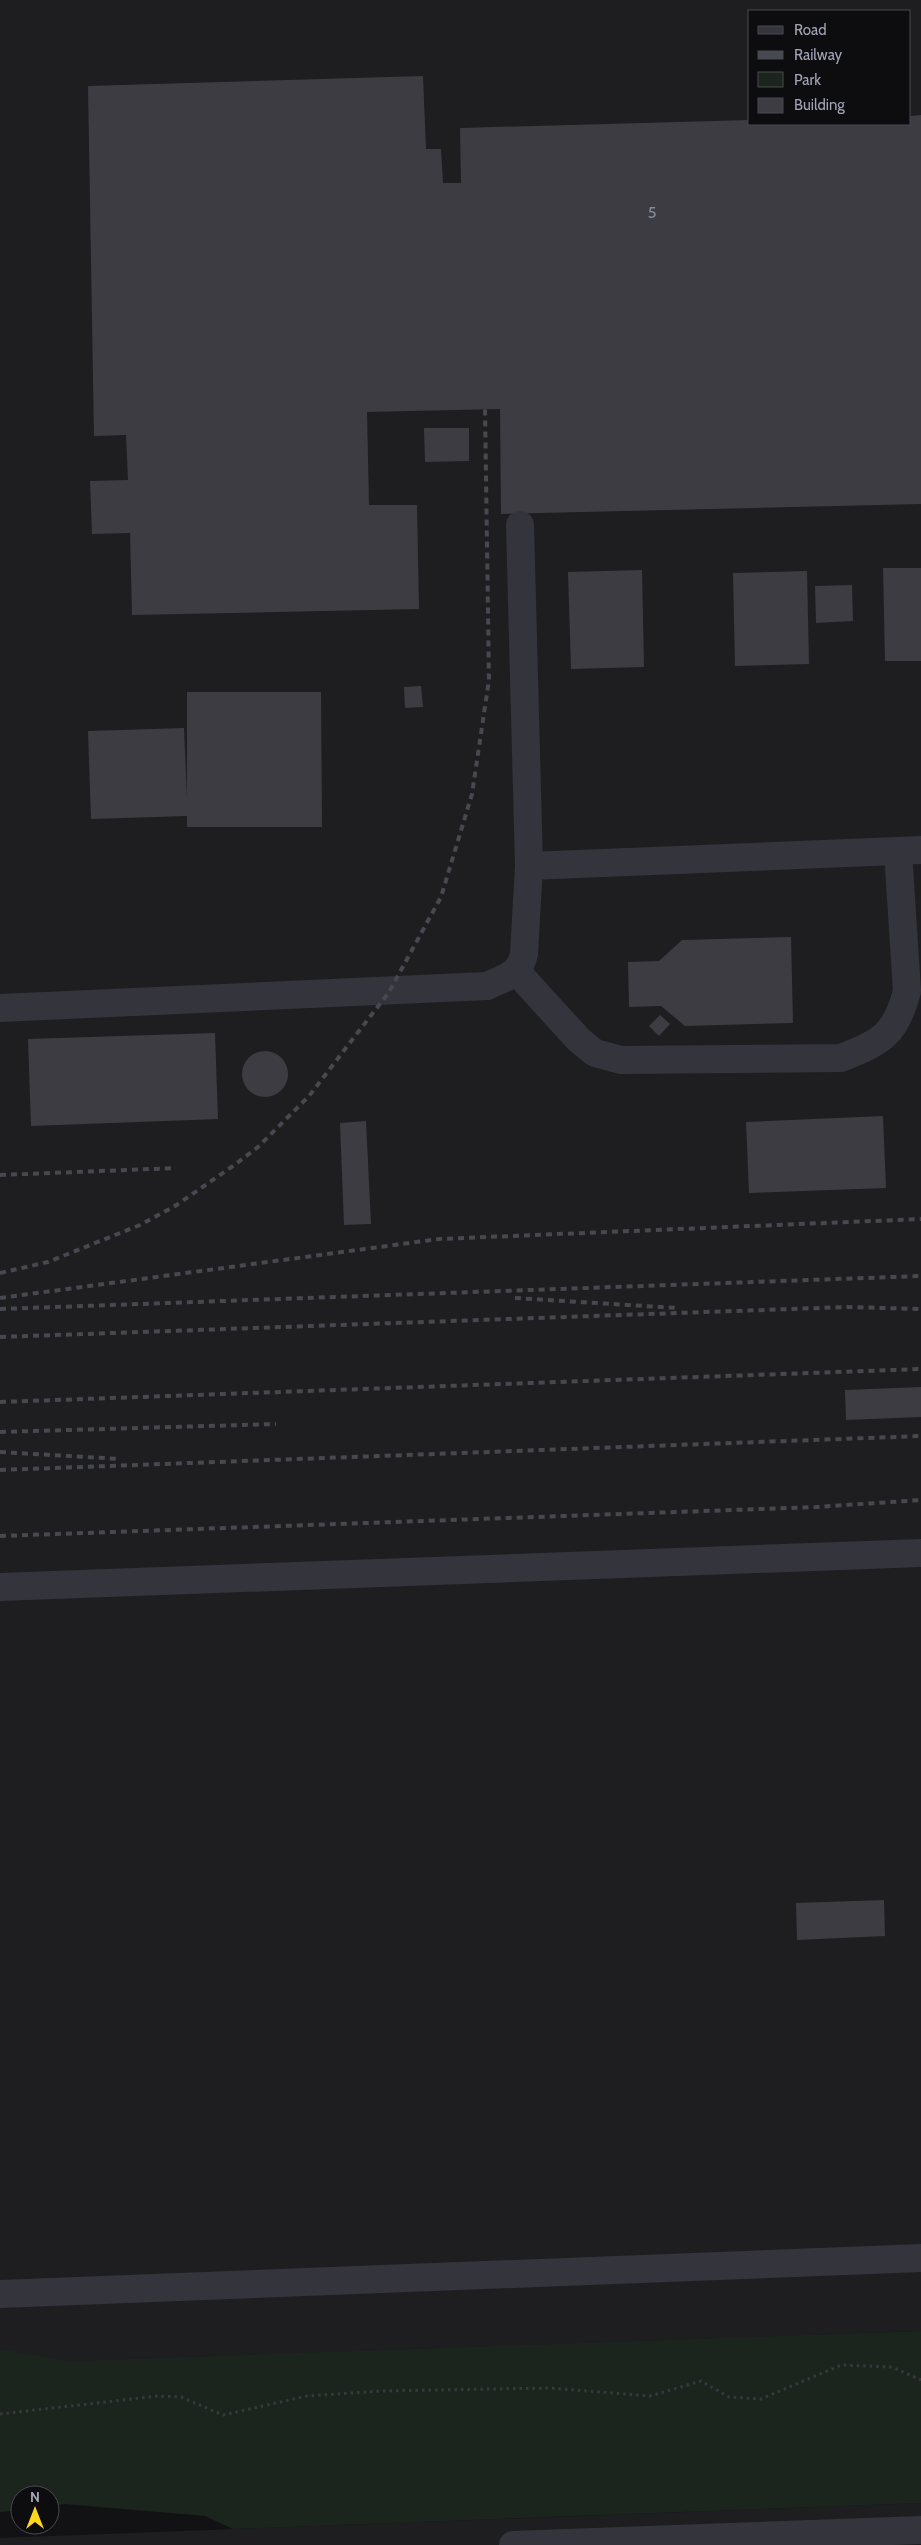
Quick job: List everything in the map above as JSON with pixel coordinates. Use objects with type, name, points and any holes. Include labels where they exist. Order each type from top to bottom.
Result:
[{"type":"lane","points":[[0,1008],[487,986],[521,967],[524,954],[529,866],[520,525]]},
{"type":"lane","points":[[516,971],[564,1025],[595,1053],[621,1060],[841,1058],[870,1047],[892,1029],[901,1013],[907,991],[909,850],[529,866]]},
{"type":"lane","points":[[0,1587],[921,1553]]},
{"type":"lane","points":[[0,2294],[921,2258]]},
{"type":"lane","points":[[513,2545],[905,2535]]},
{"type":"path","points":[[0,2414],[158,2396],[181,2397],[223,2415],[307,2396],[381,2391],[549,2388],[650,2396],[701,2381],[729,2397],[760,2399],[841,2366],[892,2367],[921,2380]]},
{"type":"shaded area","points":[[0,0],[921,0],[921,2331],[0,2364]]},
{"type":"shaded area","points":[[921,2503],[921,2545],[0,2545],[0,2538]]},
{"type":"green space","points":[[921,2331],[921,2503],[233,2529],[205,2516],[60,2505],[60,2485],[10,2485],[10,2511],[0,2512],[0,2349],[70,2361]]},
{"type":"building","points":[[423,76],[426,149],[441,149],[443,183],[461,183],[460,128],[748,120],[748,125],[911,125],[911,116],[921,115],[921,504],[501,514],[500,409],[367,412],[369,505],[417,505],[419,609],[132,615],[130,533],[92,534],[90,481],[128,480],[126,435],[94,436],[88,86]]},
{"type":"building","points":[[424,428],[469,428],[469,461],[425,462]]},
{"type":"building","points":[[883,568],[921,568],[921,661],[885,661]]},
{"type":"building","points":[[642,570],[644,667],[571,669],[568,572]]},
{"type":"building","points":[[807,571],[809,664],[735,666],[733,573]]},
{"type":"building","points":[[852,585],[853,621],[816,623],[815,586]]},
{"type":"building","points":[[421,686],[423,707],[405,708],[404,687]]},
{"type":"building","points":[[187,692],[321,692],[322,827],[187,827],[187,816],[91,819],[88,731],[184,728],[187,797]]},
{"type":"building","points":[[791,937],[793,1023],[685,1026],[661,1006],[629,1007],[628,962],[659,961],[682,940]]},
{"type":"building","points":[[660,1015],[670,1024],[659,1036],[649,1026]]},
{"type":"building","points":[[215,1033],[218,1119],[31,1126],[28,1039]]},
{"type":"building","points":[[270,1051],[282,1057],[287,1065],[287,1083],[282,1091],[274,1096],[260,1097],[248,1091],[243,1083],[242,1069],[248,1057],[256,1052]]},
{"type":"building","points":[[883,1116],[886,1188],[749,1193],[746,1122]]},
{"type":"building","points":[[366,1121],[371,1224],[344,1225],[340,1123]]},
{"type":"building","points":[[921,1387],[921,1417],[846,1420],[845,1390]]},
{"type":"building","points":[[884,1900],[885,1936],[797,1940],[796,1903]]},
{"type":"railway","points":[[0,1273],[48,1262],[140,1225],[175,1206],[233,1166],[258,1147],[309,1096],[389,992],[441,897],[472,794],[489,680],[485,409]]},
{"type":"railway","points":[[0,1175],[176,1168]]},
{"type":"railway","points":[[0,1298],[439,1239],[921,1219]]},
{"type":"railway","points":[[0,1309],[921,1276]]},
{"type":"railway","points":[[515,1298],[677,1308]]},
{"type":"railway","points":[[0,1337],[847,1307],[921,1309]]},
{"type":"railway","points":[[0,1402],[921,1369]]},
{"type":"railway","points":[[0,1432],[276,1424]]},
{"type":"railway","points":[[0,1470],[921,1436]]},
{"type":"railway","points":[[0,1452],[120,1459]]},
{"type":"railway","points":[[0,1536],[817,1507],[921,1500]]}]
